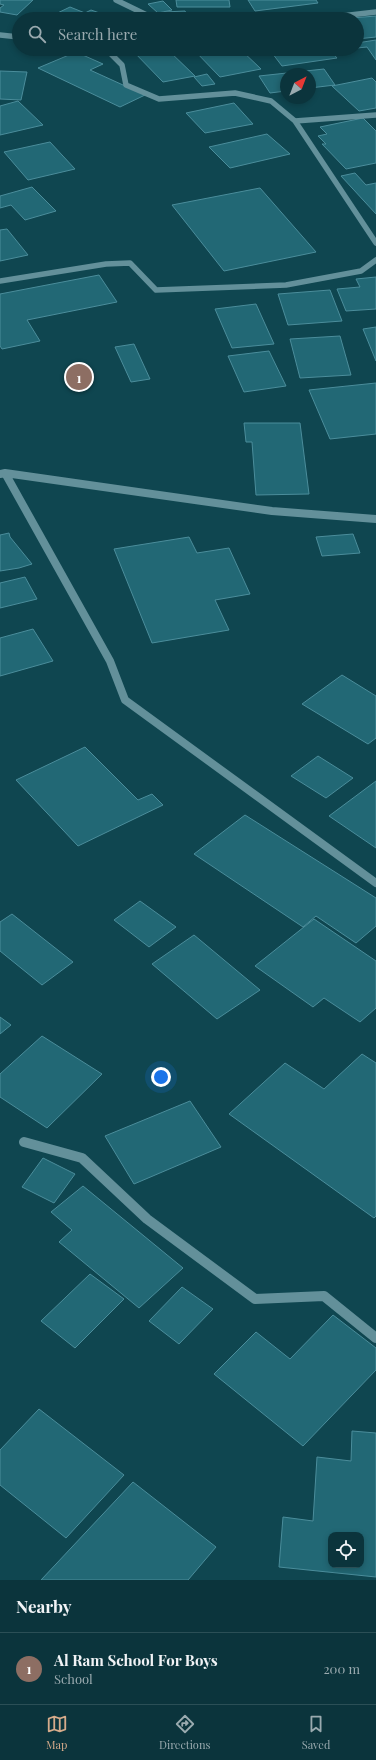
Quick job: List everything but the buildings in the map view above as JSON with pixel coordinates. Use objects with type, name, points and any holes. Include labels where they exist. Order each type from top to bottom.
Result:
[{"type":"street","points":[[116,0],[141,12]]},
{"type":"street","points":[[364,13],[376,12]]},
{"type":"street","points":[[0,35],[12,36]]},
{"type":"street","points":[[113,56],[122,65],[126,85],[159,99],[235,94],[271,101],[295,121],[376,243]]},
{"type":"street","points":[[295,121],[376,115]]},
{"type":"street","points":[[0,281],[106,264],[130,263],[156,290],[286,285],[361,271],[376,260]]},
{"type":"street","points":[[2,473],[272,511],[376,520]]},
{"type":"street","points":[[2,473],[110,661],[125,700],[376,883]]},
{"type":"street","points":[[24,1142],[82,1158],[147,1219],[255,1299],[324,1296],[376,1338]]},
{"type":"place","name":"Al Ram School For Boys","points":[[79,377]]}]
